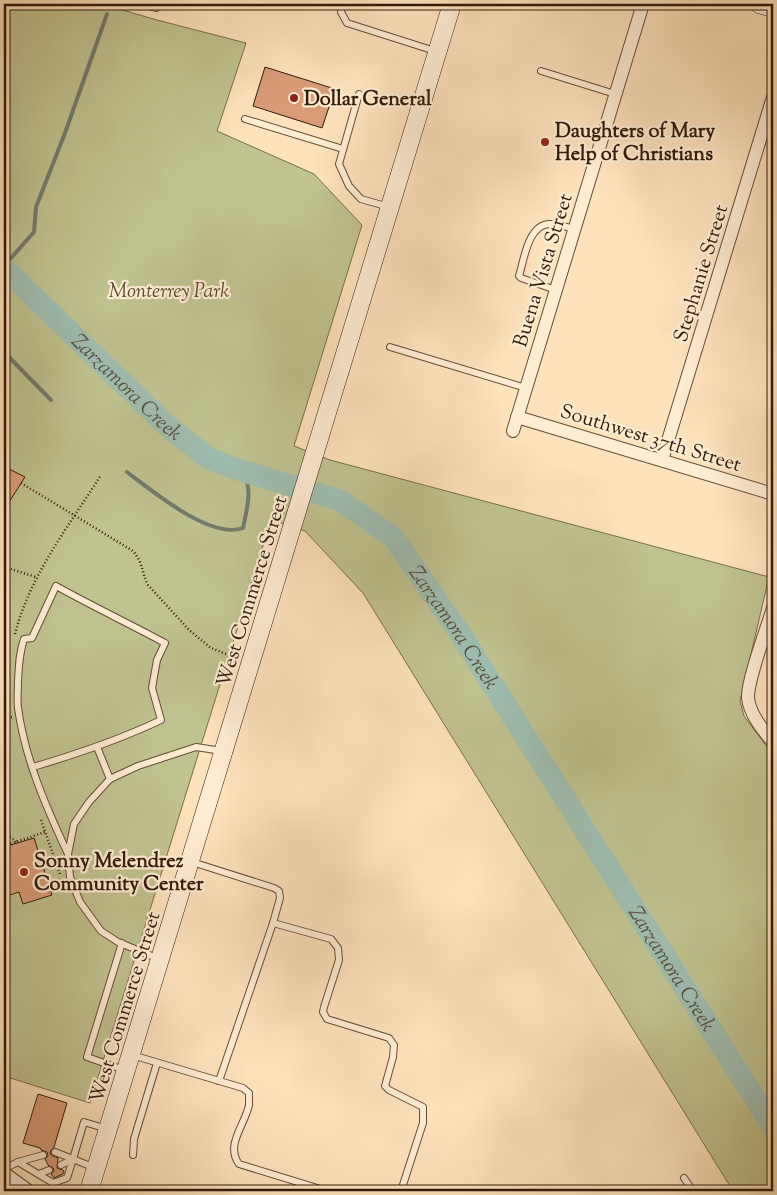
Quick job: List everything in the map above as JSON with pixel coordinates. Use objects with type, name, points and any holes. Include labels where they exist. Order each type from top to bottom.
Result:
[{"type":"main road","name":"West Commerce Street","points":[[89,1191],[452,4]]},
{"type":"main road","points":[[759,4],[773,8]]},
{"type":"street","name":"Buena Vista Street","points":[[513,431],[643,4]]},
{"type":"street","name":"Stephanie Street","points":[[662,460],[773,97]]},
{"type":"street","name":"Southwest 37th Street","points":[[517,416],[773,494]]},
{"type":"street","points":[[773,608],[750,684],[748,698],[756,719],[773,742]]},
{"type":"street","points":[[4,1173],[29,1191]]},
{"type":"lane","points":[[141,4],[157,6]]},
{"type":"lane","points":[[343,4],[340,12],[347,23],[438,52]]},
{"type":"lane","points":[[541,70],[615,94]]},
{"type":"lane","points":[[358,94],[339,164],[349,186],[361,198],[391,208]]},
{"type":"lane","points":[[244,119],[343,149]]},
{"type":"lane","points":[[556,290],[521,278],[528,245],[534,233],[540,227],[548,224],[574,229]]},
{"type":"lane","points":[[390,347],[526,388]]},
{"type":"lane","points":[[33,767],[128,736],[161,720],[152,688],[157,660],[164,642],[56,586],[32,638],[24,639],[19,654],[18,706],[26,746],[44,801],[68,854]]},
{"type":"lane","points":[[97,747],[110,779]]},
{"type":"lane","points":[[160,960],[122,943],[101,931],[80,902],[70,877],[68,854],[74,824],[88,802],[110,779],[138,766],[196,747],[224,751]]},
{"type":"lane","points":[[190,861],[279,891],[280,898],[219,1081]]},
{"type":"lane","points":[[273,923],[331,939],[338,948],[339,960],[324,1007],[323,1012],[327,1019],[389,1038],[394,1045],[385,1086],[389,1090],[423,1107],[424,1123],[401,1191]]},
{"type":"lane","points":[[122,943],[87,1057],[129,1063],[157,1063],[243,1088],[249,1093],[249,1105],[233,1148],[234,1157],[239,1164],[327,1191]]},
{"type":"lane","points":[[134,1155],[134,1139],[157,1063]]},
{"type":"lane","points":[[50,1191],[53,1183],[67,1178],[84,1122],[108,1129]]},
{"type":"lane","points":[[55,1152],[96,1168]]},
{"type":"lane","points":[[4,1169],[18,1162],[43,1155]]},
{"type":"lane","points":[[61,1165],[72,1159]]},
{"type":"lane","points":[[18,1162],[53,1183]]},
{"type":"lane","points":[[39,1174],[49,1170]]},
{"type":"lane","points":[[684,1178],[693,1191]]},
{"type":"path","points":[[14,642],[23,607],[36,577],[101,475]]},
{"type":"path","points":[[21,483],[133,551],[141,560],[148,585],[189,630],[211,648],[236,658]]},
{"type":"path","points":[[4,567],[36,577]]},
{"type":"path","points":[[4,660],[9,661],[9,669]]},
{"type":"path","points":[[11,709],[14,726]]},
{"type":"path","points":[[4,719],[12,717]]},
{"type":"path","points":[[4,799],[4,820]]},
{"type":"path","points":[[40,815],[61,878]]},
{"type":"path","points":[[4,846],[45,832],[57,830]]},
{"type":"path","points":[[4,833],[17,842]]},
{"type":"green space","name":"Monterrey Park","points":[[4,4],[102,4],[246,43],[217,131],[314,174],[362,225],[294,446],[330,460],[769,577],[740,701],[744,716],[773,755],[773,1191],[733,1191],[363,593],[305,531],[271,520],[90,1103],[4,1076]]},
{"type":"building","name":"Dollar General","points":[[265,67],[335,89],[322,128],[253,106]]},
{"type":"building","points":[[7,468],[25,477],[4,510],[4,473]]},
{"type":"building","name":"Sonny Melendrez Community Center","points":[[34,838],[52,895],[23,904],[19,892],[4,897],[4,853],[8,851],[7,846]]},
{"type":"building","points":[[38,1094],[67,1103],[54,1147],[50,1152],[51,1155],[58,1158],[57,1168],[64,1172],[54,1178],[51,1174],[54,1171],[53,1168],[48,1165],[45,1159],[48,1156],[47,1152],[23,1143]]},
{"type":"waterway","points":[[4,266],[34,232],[36,207],[65,133],[107,14]]},
{"type":"waterway","name":"Zarzamora Creek","points":[[4,268],[166,425],[208,458],[233,468],[339,500],[393,537],[461,635],[773,1127]]},
{"type":"waterway","points":[[4,352],[51,400]]},
{"type":"waterway","points":[[127,472],[182,512],[199,521],[230,530],[243,528],[248,492],[243,472]]},
{"type":"place","name":"Dollar General","points":[[294,98]]},
{"type":"place","name":"Daughters of Mary Help of Christians","points":[[545,142]]},
{"type":"place","name":"Sonny Melendrez Community Center","points":[[24,872]]}]
